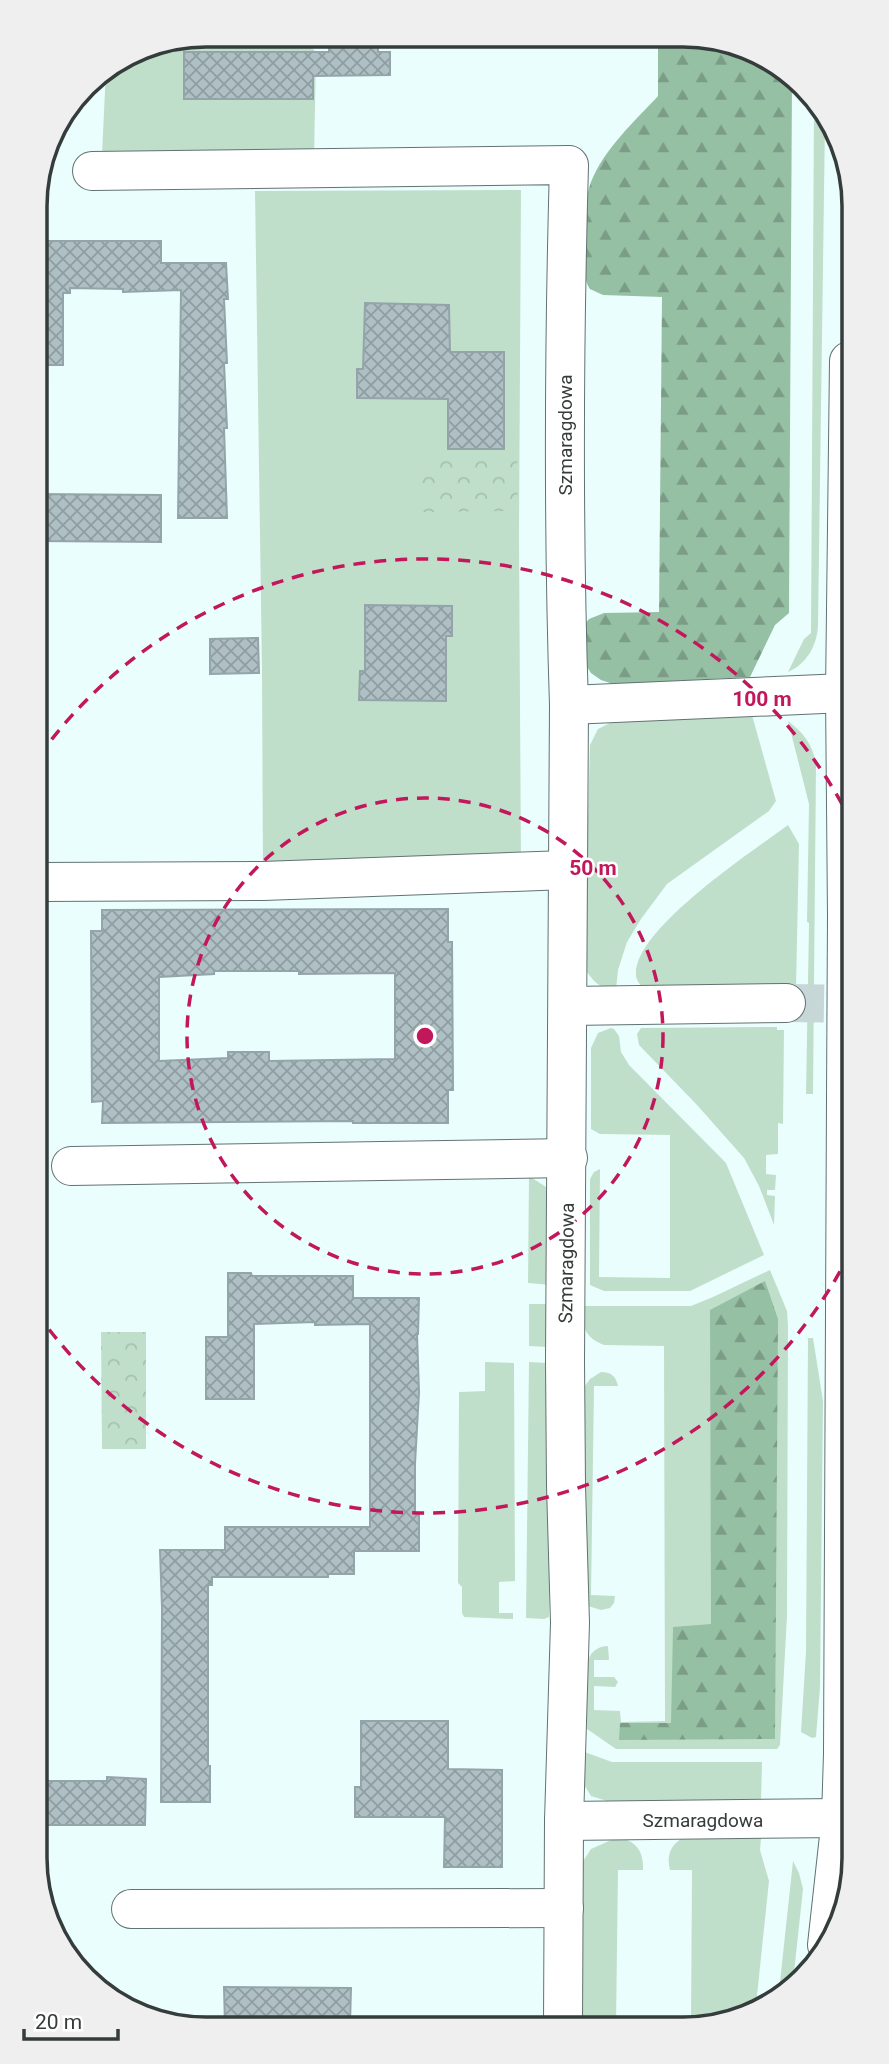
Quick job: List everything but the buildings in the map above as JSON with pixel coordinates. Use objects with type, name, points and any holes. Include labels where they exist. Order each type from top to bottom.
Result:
[{"type":"street","name":"Szmaragdowa","points":[[92,171],[569,165],[565,314],[565,520],[569,705],[566,1459],[570,1623],[564,2017]]},
{"type":"street","points":[[569,705],[842,693]]},
{"type":"street","points":[[48,882],[263,881],[567,870]]},
{"type":"street","points":[[568,1006],[786,1003]]},
{"type":"street","points":[[71,1166],[568,1158]]},
{"type":"street","name":"Szmaragdowa","points":[[565,1821],[841,1818]]},
{"type":"street","points":[[831,1916],[841,1818]]},
{"type":"street","points":[[131,1909],[564,1908]]},
{"type":"green space","points":[[658,47],[714,50],[734,56],[771,74],[792,91],[789,613],[775,625],[750,677],[613,684],[591,673],[584,662],[585,624],[589,619],[604,613],[659,612],[662,297],[603,295],[590,289],[583,266],[585,211],[591,182],[604,158],[620,136],[658,96]]},
{"type":"green space","points":[[196,48],[312,48],[316,52],[314,159],[102,154],[105,84],[145,59],[175,50]]},
{"type":"green space","points":[[814,117],[825,136],[818,626],[810,653],[801,664],[788,672],[804,639],[811,633]]},
{"type":"green space","points":[[521,190],[521,871],[263,881],[255,191]]},
{"type":"green space","points":[[517,457],[518,511],[422,512],[422,458]]},
{"type":"green space","points":[[752,715],[776,801],[769,811],[667,884],[627,942],[618,970],[616,990],[601,986],[584,967],[590,745],[598,729],[618,719]]},
{"type":"green space","points":[[788,721],[807,740],[816,766],[813,1094],[806,1094],[809,804]]},
{"type":"green space","points":[[788,825],[799,844],[796,989],[646,991],[637,980],[636,973],[641,955],[655,935],[699,892]]},
{"type":"green space","points":[[777,1027],[777,1030],[784,1030],[783,1124],[778,1123],[778,1154],[766,1155],[766,1174],[776,1175],[775,1190],[767,1190],[767,1195],[775,1196],[774,1225],[759,1186],[744,1158],[639,1045],[637,1034],[641,1028]]},
{"type":"green space","points":[[611,1028],[619,1036],[621,1052],[629,1065],[726,1163],[764,1255],[690,1291],[604,1291],[590,1285],[590,1179],[594,1172],[600,1169],[599,1277],[670,1278],[670,1135],[600,1134],[591,1129],[591,1048],[598,1033]]},
{"type":"green space","points":[[529,1176],[546,1187],[549,1195],[552,1285],[528,1283]]},
{"type":"green space","points":[[770,1270],[787,1311],[788,1327],[787,1616],[780,1745],[777,1749],[616,1749],[587,1729],[588,1662],[598,1648],[608,1646],[609,1660],[594,1660],[594,1677],[614,1677],[618,1682],[615,1687],[594,1686],[594,1710],[620,1711],[621,1722],[665,1721],[664,1346],[604,1345],[592,1339],[585,1330],[581,1306],[691,1306]]},
{"type":"green space","points":[[765,1281],[778,1319],[775,1739],[619,1740],[620,1723],[671,1723],[673,1627],[711,1624],[710,1310]]},
{"type":"green space","points":[[529,1304],[551,1304],[547,1347],[529,1346]]},
{"type":"green space","points":[[101,1332],[146,1332],[146,1449],[102,1449]]},
{"type":"green space","points":[[808,1338],[813,1338],[823,1401],[820,1687],[816,1737],[812,1738],[801,1732],[806,1651]]},
{"type":"green space","points":[[485,1362],[514,1363],[515,1581],[499,1582],[499,1613],[513,1613],[513,1619],[464,1617],[462,1587],[458,1583],[459,1392],[485,1391]]},
{"type":"green space","points":[[529,1362],[548,1363],[551,1369],[549,1617],[544,1619],[526,1618]]},
{"type":"green space","points":[[601,1372],[613,1376],[618,1386],[594,1386],[591,1595],[615,1596],[610,1608],[601,1610],[588,1606],[582,1390],[590,1379]]},
{"type":"green space","points":[[579,1750],[612,1762],[762,1762],[761,1802],[607,1801],[591,1796],[581,1780]]},
{"type":"green space","points":[[618,1837],[634,1844],[642,1857],[643,1870],[618,1870],[616,2017],[575,2017],[578,1869],[591,1849]]},
{"type":"green space","points":[[684,1837],[761,1838],[760,1850],[769,1881],[757,1998],[744,2005],[691,2016],[692,1870],[670,1870],[669,1855],[676,1843]]},
{"type":"green space","points":[[793,1861],[803,1889],[794,1971],[780,1984]]},
{"type":"tunnel","points":[[786,1003],[842,1004]]}]
